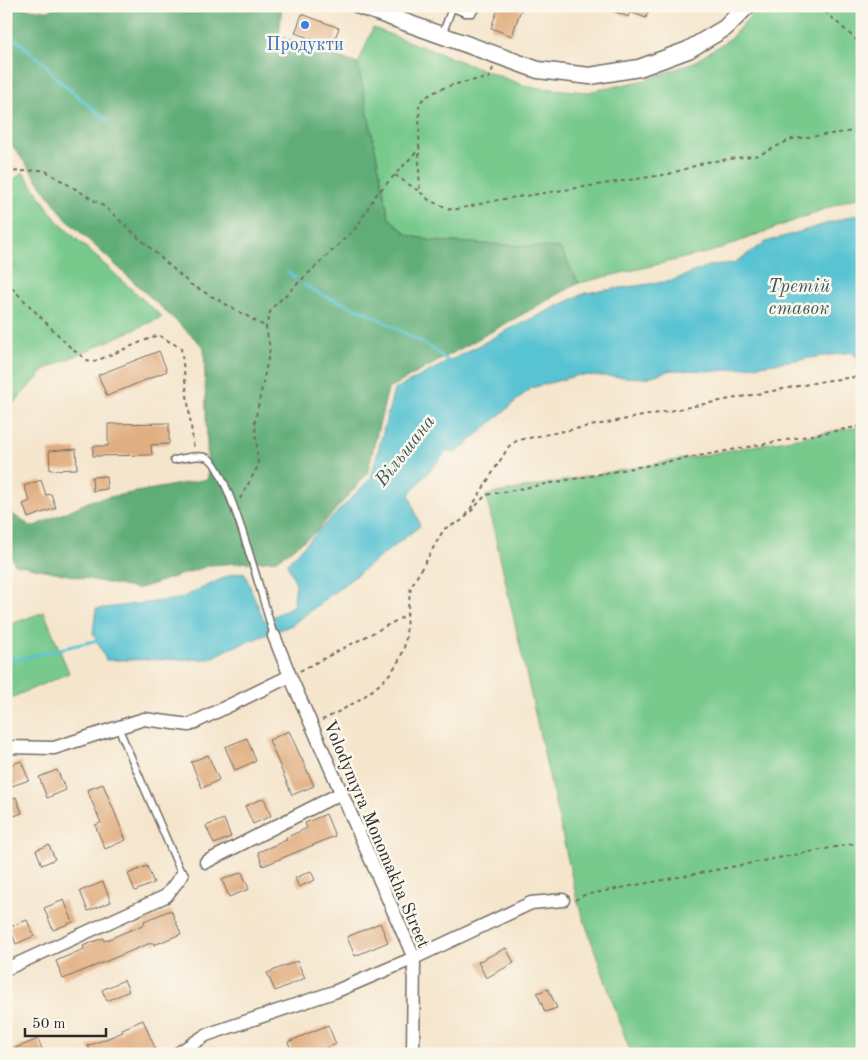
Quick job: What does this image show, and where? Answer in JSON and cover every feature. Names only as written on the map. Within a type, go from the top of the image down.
[{"type":"street","points":[[360,6],[538,70],[590,76],[639,68],[688,50],[725,28],[747,6]]},
{"type":"street","name":"Volodymyra Monomakha Street","points":[[274,636],[311,725],[414,958],[413,1054]]},
{"type":"street","points":[[6,747],[54,748],[144,719],[189,725],[290,676]]},
{"type":"street","points":[[206,862],[341,793]]},
{"type":"street","points":[[6,969],[166,896],[182,875]]},
{"type":"street","points":[[176,1054],[206,1035],[232,1024],[268,1016],[334,992],[414,958],[531,902],[563,900]]},
{"type":"lane","points":[[441,36],[450,7],[466,13],[472,13],[478,6]]},
{"type":"lane","points":[[174,460],[195,456],[209,458],[219,470],[235,510],[274,636]]},
{"type":"lane","points":[[118,727],[182,875]]},
{"type":"path","points":[[819,6],[862,45]]},
{"type":"path","points":[[420,192],[418,159],[420,148],[419,103],[429,93],[453,84],[490,78],[498,56]]},
{"type":"path","points":[[394,175],[420,192],[430,202],[453,210],[508,198],[669,174],[707,162],[759,155],[792,139],[862,130]]},
{"type":"path","points":[[235,510],[258,466],[256,421],[270,349],[266,327],[271,309],[358,227],[374,196],[420,148]]},
{"type":"path","points":[[6,172],[44,170],[105,207],[190,284],[266,327]]},
{"type":"path","points":[[6,282],[72,349],[91,363],[158,335],[181,348],[190,436],[195,456]]},
{"type":"path","points":[[463,520],[509,446],[518,440],[824,380],[862,376]]},
{"type":"path","points":[[311,725],[357,703],[376,687],[395,666],[405,644],[411,587],[444,529],[463,520],[486,495],[862,426]]},
{"type":"path","points":[[290,676],[407,615]]},
{"type":"path","points":[[576,900],[584,895],[862,842]]},
{"type":"green space","points":[[6,6],[49,11],[54,6],[282,6],[279,36],[358,64],[389,218],[408,235],[433,241],[560,248],[579,283],[388,389],[367,474],[317,531],[277,560],[211,565],[137,589],[15,564],[6,550],[6,510],[32,527],[93,500],[208,479],[204,347],[66,219],[6,137]]},
{"type":"green space","points":[[759,6],[862,6],[862,198],[851,199],[714,251],[579,283],[560,248],[433,241],[408,235],[389,218],[358,64],[373,28],[528,87],[588,92],[646,80],[694,62],[731,38]]},
{"type":"green space","points":[[23,172],[57,221],[162,317],[46,369],[6,411],[6,186]]},
{"type":"green space","points":[[862,426],[862,1054],[631,1054],[577,900],[486,495]]},
{"type":"green space","points":[[44,612],[69,673],[6,700],[6,626]]},
{"type":"water","name":"Третій ставок","points":[[862,213],[862,367],[855,367],[860,361],[852,352],[719,371],[671,370],[646,378],[579,375],[531,388],[455,454],[447,451],[409,494],[420,526],[292,625],[231,648],[210,659],[106,660],[93,633],[96,609],[179,599],[230,575],[244,572],[264,621],[293,606],[296,584],[287,563],[371,478],[394,390],[510,329],[585,293],[671,281],[711,265],[734,263],[766,242]]},
{"type":"building","points":[[499,6],[522,6],[512,36],[491,28]]},
{"type":"building","points":[[603,6],[647,6],[646,8],[649,9],[646,18],[630,12],[628,17]]},
{"type":"building","points":[[302,14],[339,28],[332,46],[295,33]]},
{"type":"building","points":[[159,351],[167,371],[107,396],[98,375]]},
{"type":"building","points":[[169,423],[169,444],[151,445],[152,455],[93,456],[93,446],[108,446],[108,424]]},
{"type":"building","points":[[76,449],[77,469],[50,470],[49,451]]},
{"type":"building","points":[[106,476],[107,489],[93,491],[92,477]]},
{"type":"building","points":[[41,480],[46,495],[51,494],[56,508],[28,518],[23,504],[30,501],[24,486]]},
{"type":"building","points":[[289,731],[314,786],[292,795],[269,740]]},
{"type":"building","points":[[247,738],[256,761],[235,770],[225,747]]},
{"type":"building","points":[[208,755],[219,780],[202,788],[191,762]]},
{"type":"building","points":[[21,761],[29,780],[12,786],[6,767]]},
{"type":"building","points":[[57,770],[66,790],[47,798],[39,777]]},
{"type":"building","points":[[103,784],[126,840],[105,849],[95,825],[101,823],[87,790]]},
{"type":"building","points":[[16,797],[22,813],[14,816],[7,801]]},
{"type":"building","points":[[264,798],[271,816],[253,824],[245,806]]},
{"type":"building","points":[[326,814],[335,836],[263,866],[258,852],[287,840],[285,838],[307,828],[305,823]]},
{"type":"building","points":[[224,819],[231,837],[214,844],[206,826]]},
{"type":"building","points":[[49,845],[55,859],[42,865],[36,850]]},
{"type":"building","points":[[147,866],[154,883],[135,891],[128,874]]},
{"type":"building","points":[[311,871],[315,880],[299,887],[295,878]]},
{"type":"building","points":[[242,872],[249,889],[229,897],[222,880]]},
{"type":"building","points":[[103,882],[111,902],[88,911],[80,891]]},
{"type":"building","points":[[64,900],[73,922],[53,930],[44,908]]},
{"type":"building","points":[[171,910],[181,934],[154,945],[153,942],[63,979],[56,961],[84,949],[83,946],[103,938],[104,941],[145,924],[144,921]]},
{"type":"building","points":[[27,920],[34,936],[16,944],[9,927]]},
{"type":"building","points":[[380,923],[388,942],[355,956],[347,937]]},
{"type":"building","points":[[506,948],[514,963],[486,978],[478,962]]},
{"type":"building","points":[[297,961],[305,978],[275,991],[267,973]]},
{"type":"building","points":[[124,980],[129,991],[107,1001],[102,990]]},
{"type":"building","points":[[548,989],[557,1008],[545,1012],[537,993]]},
{"type":"building","points":[[143,1020],[155,1048],[142,1054],[92,1054],[88,1046],[123,1032],[122,1029]]},
{"type":"building","points":[[328,1025],[336,1044],[313,1054],[293,1054],[288,1042]]},
{"type":"building","points":[[38,1039],[44,1054],[6,1054],[6,1052]]},
{"type":"waterway","points":[[6,31],[46,65],[56,78],[108,121]]},
{"type":"waterway","points":[[288,272],[295,278]]},
{"type":"waterway","points":[[304,285],[324,296],[364,311],[432,348],[448,361]]},
{"type":"waterway","name":"Вільшана","points":[[6,662],[98,640]]},
{"type":"place","name":"Продукти","points":[[305,25]]}]
